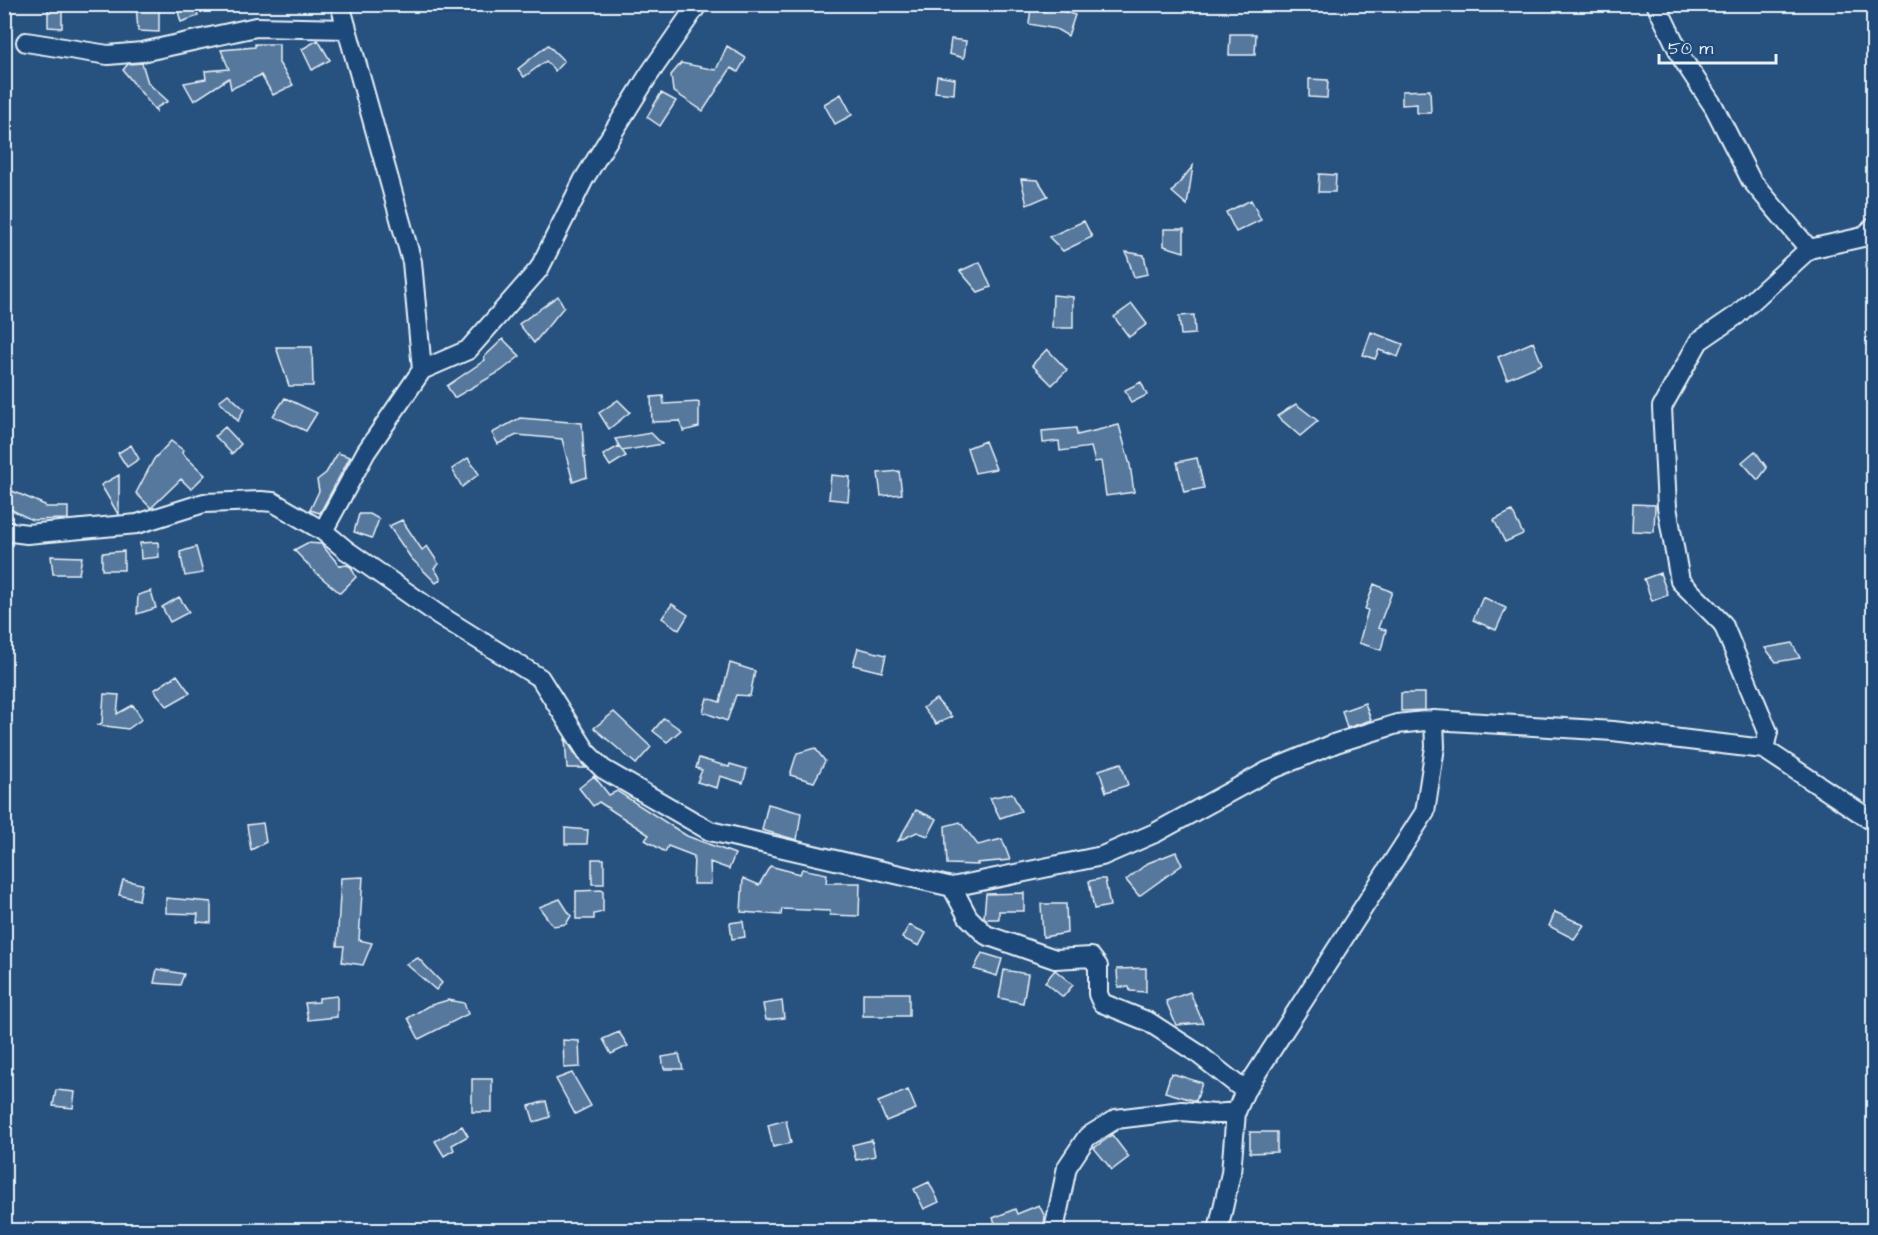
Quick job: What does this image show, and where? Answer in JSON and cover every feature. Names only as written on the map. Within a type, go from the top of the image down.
[{"type":"street","points":[[340,4],[412,262],[422,370]]},
{"type":"street","points":[[323,531],[366,452],[422,370],[468,350],[539,269],[584,179],[648,76],[698,4]]},
{"type":"street","points":[[1656,4],[1683,60],[1714,107],[1751,180],[1809,249]]},
{"type":"street","points":[[26,42],[108,55],[142,52],[256,27],[347,30]]},
{"type":"street","points":[[1764,749],[1768,732],[1723,624],[1680,581],[1667,507],[1662,406],[1699,341],[1737,315],[1809,249],[1863,237],[1874,227]]},
{"type":"street","points":[[4,531],[27,534],[137,524],[204,503],[273,502],[323,531],[346,550],[439,615],[540,678],[588,754],[603,769],[710,831],[952,887],[1102,856],[1155,833],[1268,771],[1326,747],[1397,724],[1434,720],[1612,731],[1764,749],[1874,822]]},
{"type":"street","points":[[1218,1230],[1231,1173],[1236,1112],[1245,1091],[1425,812],[1435,747],[1434,720]]},
{"type":"street","points":[[952,887],[968,917],[986,935],[1054,959],[1091,957],[1098,966],[1098,994],[1102,1003],[1149,1022],[1197,1053],[1245,1091]]},
{"type":"street","points":[[1054,1230],[1067,1167],[1087,1137],[1116,1119],[1182,1111],[1215,1114],[1236,1112]]},
{"type":"building","points":[[48,4],[62,4],[62,28],[48,27]]},
{"type":"building","points":[[136,4],[159,4],[159,32],[138,31]]},
{"type":"building","points":[[176,4],[194,4],[198,16],[181,22]]},
{"type":"building","points":[[1046,6],[1075,15],[1068,36],[1056,29],[1029,24],[1031,8],[1045,11]]},
{"type":"building","points":[[1230,34],[1256,34],[1255,55],[1229,55]]},
{"type":"building","points":[[951,39],[966,41],[964,58],[949,54]]},
{"type":"building","points":[[318,40],[330,60],[312,70],[302,49]]},
{"type":"building","points":[[255,44],[279,44],[279,63],[293,85],[273,95],[261,75],[231,89],[229,78],[194,101],[184,83],[206,79],[205,71],[229,69],[221,50],[255,47]]},
{"type":"building","points":[[548,45],[564,61],[555,71],[546,61],[524,77],[518,69]]},
{"type":"building","points":[[727,46],[746,58],[738,72],[731,68],[703,111],[673,91],[671,75],[681,63],[716,70]]},
{"type":"building","points":[[142,63],[148,83],[168,101],[156,108],[156,111],[123,70],[128,64]]},
{"type":"building","points":[[937,76],[955,79],[954,94],[935,92]]},
{"type":"building","points":[[1309,79],[1328,80],[1327,98],[1309,97]]},
{"type":"building","points":[[1430,90],[1431,113],[1417,113],[1417,104],[1402,105],[1402,91]]},
{"type":"building","points":[[661,93],[676,101],[660,126],[647,117]]},
{"type":"building","points":[[841,94],[852,115],[835,124],[824,104]]},
{"type":"building","points":[[1193,166],[1187,205],[1172,192]]},
{"type":"building","points":[[1319,174],[1336,175],[1335,192],[1318,192]]},
{"type":"building","points":[[1021,179],[1038,180],[1048,196],[1027,205]]},
{"type":"building","points":[[1251,200],[1261,220],[1236,232],[1226,212]]},
{"type":"building","points":[[1084,221],[1092,237],[1063,251],[1049,237]]},
{"type":"building","points":[[1164,229],[1184,229],[1184,252],[1164,246]]},
{"type":"building","points":[[1126,252],[1144,255],[1148,274],[1134,277]]},
{"type":"building","points":[[980,262],[991,287],[978,292],[960,271]]},
{"type":"building","points":[[1053,295],[1073,297],[1073,328],[1052,328]]},
{"type":"building","points":[[558,296],[564,307],[534,343],[519,324]]},
{"type":"building","points":[[1132,304],[1147,324],[1129,337],[1114,317]]},
{"type":"building","points":[[1194,315],[1195,334],[1181,335],[1179,316]]},
{"type":"building","points":[[1371,332],[1403,344],[1398,357],[1379,350],[1375,359],[1363,355]]},
{"type":"building","points":[[503,339],[520,356],[501,371],[454,398],[447,386],[485,360],[484,357]]},
{"type":"building","points":[[1533,342],[1542,364],[1507,379],[1498,357]]},
{"type":"building","points":[[276,347],[312,347],[313,386],[289,386]]},
{"type":"building","points":[[1047,349],[1067,370],[1052,385],[1032,365]]},
{"type":"building","points":[[1141,382],[1147,395],[1131,403],[1125,390]]},
{"type":"building","points":[[228,394],[244,409],[238,421],[219,401]]},
{"type":"building","points":[[663,396],[664,404],[699,402],[699,427],[683,431],[680,421],[652,422],[651,397]]},
{"type":"building","points":[[285,398],[317,413],[306,431],[273,416]]},
{"type":"building","points":[[618,400],[630,412],[609,429],[599,413]]},
{"type":"building","points":[[1296,404],[1318,421],[1300,436],[1277,416]]},
{"type":"building","points":[[520,418],[582,423],[587,477],[573,482],[562,439],[517,435],[498,444],[492,433]]},
{"type":"building","points":[[1119,425],[1130,465],[1134,492],[1106,496],[1101,461],[1095,462],[1091,447],[1060,451],[1059,441],[1043,443],[1042,431],[1076,428],[1077,435]]},
{"type":"building","points":[[225,427],[241,444],[232,454],[215,436]]},
{"type":"building","points":[[651,433],[662,444],[622,451],[615,439]]},
{"type":"building","points":[[171,441],[183,450],[182,453],[205,475],[191,489],[181,479],[151,508],[136,493],[154,459]]},
{"type":"building","points":[[985,441],[996,469],[975,473],[967,448]]},
{"type":"building","points":[[131,445],[139,459],[127,467],[118,453]]},
{"type":"building","points":[[619,446],[626,456],[610,466],[603,455]]},
{"type":"building","points":[[1755,451],[1767,468],[1758,480],[1742,462]]},
{"type":"building","points":[[338,453],[350,457],[320,513],[310,510],[319,491],[317,480],[326,473]]},
{"type":"building","points":[[468,458],[479,474],[462,487],[452,469]]},
{"type":"building","points":[[1197,458],[1204,488],[1184,492],[1177,462]]},
{"type":"building","points":[[899,471],[902,494],[881,496],[878,473]]},
{"type":"building","points":[[119,475],[119,514],[118,514],[101,485]]},
{"type":"building","points":[[831,475],[850,477],[848,501],[829,499]]},
{"type":"building","points":[[10,490],[45,507],[68,507],[68,519],[32,520],[4,506]]},
{"type":"building","points":[[1633,504],[1655,505],[1654,532],[1632,531]]},
{"type":"building","points":[[1512,511],[1523,534],[1505,542],[1494,520]]},
{"type":"building","points":[[359,514],[370,514],[379,519],[372,538],[354,532]]},
{"type":"building","points":[[402,520],[422,550],[427,546],[439,564],[434,568],[441,579],[436,583],[411,558],[389,526]]},
{"type":"building","points":[[158,542],[159,557],[141,559],[140,543]]},
{"type":"building","points":[[307,543],[321,544],[340,566],[351,567],[356,577],[340,593],[294,550]]},
{"type":"building","points":[[196,547],[203,573],[185,576],[180,552]]},
{"type":"building","points":[[124,551],[124,570],[102,570],[102,553]]},
{"type":"building","points":[[51,556],[82,557],[79,574],[53,574]]},
{"type":"building","points":[[1660,573],[1668,595],[1652,601],[1644,579]]},
{"type":"building","points":[[1374,584],[1392,592],[1378,628],[1386,630],[1381,650],[1359,643],[1368,610],[1365,609]]},
{"type":"building","points":[[151,591],[156,608],[137,614],[138,595]]},
{"type":"building","points":[[179,597],[189,612],[170,622],[162,607]]},
{"type":"building","points":[[1483,597],[1506,608],[1496,630],[1473,620]]},
{"type":"building","points":[[672,604],[688,615],[679,630],[662,618]]},
{"type":"building","points":[[1792,643],[1800,658],[1776,662],[1765,648]]},
{"type":"building","points":[[858,648],[886,655],[882,672],[853,665]]},
{"type":"building","points":[[730,663],[755,671],[750,696],[736,695],[727,721],[703,712],[707,698],[720,702]]},
{"type":"building","points":[[177,675],[190,693],[167,706],[154,690]]},
{"type":"building","points":[[1401,693],[1425,693],[1425,710],[1401,711]]},
{"type":"building","points":[[104,694],[119,695],[117,714],[133,705],[142,719],[128,729],[98,725],[102,723]]},
{"type":"building","points":[[936,699],[952,717],[936,724],[923,708]]},
{"type":"building","points":[[1365,703],[1371,720],[1347,728],[1342,711]]},
{"type":"building","points":[[614,712],[651,747],[636,764],[594,728]]},
{"type":"building","points":[[664,718],[681,730],[667,742],[653,731]]},
{"type":"building","points":[[565,738],[579,760],[586,768],[567,768]]},
{"type":"building","points":[[815,748],[825,761],[814,782],[790,775],[797,753]]},
{"type":"building","points":[[699,758],[729,767],[730,764],[747,769],[743,783],[720,776],[717,788],[697,782],[702,770],[696,768]]},
{"type":"building","points":[[1121,763],[1128,785],[1106,792],[1099,770]]},
{"type":"building","points":[[594,776],[609,795],[617,791],[687,836],[735,854],[729,869],[710,862],[711,884],[693,884],[694,856],[668,846],[665,852],[645,840],[649,835],[599,802],[593,806],[579,788]]},
{"type":"building","points":[[1012,793],[1021,811],[1000,818],[990,798]]},
{"type":"building","points":[[768,804],[801,813],[797,840],[762,830]]},
{"type":"building","points":[[916,810],[937,819],[928,836],[917,832],[898,841]]},
{"type":"building","points":[[960,822],[978,845],[1002,839],[1010,860],[977,863],[978,865],[947,864],[945,826]]},
{"type":"building","points":[[263,823],[266,842],[251,850],[247,825]]},
{"type":"building","points":[[565,828],[588,830],[587,844],[565,844]]},
{"type":"building","points":[[1176,852],[1182,865],[1139,896],[1126,880],[1148,863]]},
{"type":"building","points":[[592,859],[604,859],[604,884],[592,884]]},
{"type":"building","points":[[770,866],[800,874],[802,869],[827,874],[826,883],[860,883],[859,916],[830,915],[830,911],[782,909],[781,915],[741,912],[743,878],[759,885]]},
{"type":"building","points":[[363,877],[359,940],[372,943],[363,965],[342,962],[344,946],[337,946],[341,878]]},
{"type":"building","points":[[1105,879],[1110,906],[1094,909],[1089,881]]},
{"type":"building","points":[[123,880],[142,884],[139,900],[119,895]]},
{"type":"building","points":[[603,890],[603,912],[594,914],[594,919],[576,919],[576,891]]},
{"type":"building","points":[[1024,893],[1024,911],[999,911],[999,919],[984,917],[986,894]]},
{"type":"building","points":[[166,898],[211,902],[211,923],[197,922],[198,914],[166,913]]},
{"type":"building","points":[[560,899],[571,916],[566,924],[553,926],[539,907]]},
{"type":"building","points":[[1041,904],[1066,904],[1067,933],[1043,937]]},
{"type":"building","points":[[1555,912],[1584,925],[1574,939],[1549,926]]},
{"type":"building","points":[[743,921],[745,937],[732,939],[730,923]]},
{"type":"building","points":[[909,925],[926,933],[919,946],[902,938]]},
{"type":"building","points":[[982,953],[1002,959],[997,976],[974,969]]},
{"type":"building","points":[[418,958],[442,983],[436,990],[406,964]]},
{"type":"building","points":[[1146,968],[1146,992],[1130,991],[1129,987],[1118,987],[1117,969]]},
{"type":"building","points":[[157,969],[184,974],[180,985],[154,983]]},
{"type":"building","points":[[1004,970],[1028,974],[1023,1003],[999,998]]},
{"type":"building","points":[[1055,970],[1073,985],[1063,997],[1045,982]]},
{"type":"building","points":[[1190,992],[1203,1023],[1176,1025],[1166,1001]]},
{"type":"building","points":[[863,993],[909,993],[909,1016],[863,1016]]},
{"type":"building","points":[[337,996],[337,1017],[308,1020],[305,1003],[319,1002],[319,998]]},
{"type":"building","points":[[448,1000],[464,1003],[468,1014],[419,1039],[408,1018],[428,1006]]},
{"type":"building","points":[[782,1001],[784,1018],[766,1020],[763,1004]]},
{"type":"building","points":[[619,1032],[628,1046],[611,1054],[603,1039]]},
{"type":"building","points":[[563,1040],[579,1041],[580,1067],[564,1068]]},
{"type":"building","points":[[679,1054],[683,1069],[664,1069],[662,1057]]},
{"type":"building","points":[[572,1073],[591,1106],[575,1114],[556,1079]]},
{"type":"building","points":[[1171,1073],[1202,1083],[1196,1101],[1165,1092]]},
{"type":"building","points":[[472,1079],[492,1079],[492,1112],[472,1112]]},
{"type":"building","points":[[56,1090],[75,1092],[73,1108],[53,1106]]},
{"type":"building","points":[[908,1090],[916,1109],[886,1121],[878,1102]]},
{"type":"building","points":[[546,1101],[550,1117],[534,1122],[529,1106]]},
{"type":"building","points":[[786,1120],[791,1143],[773,1147],[768,1125]]},
{"type":"building","points":[[462,1126],[468,1136],[452,1145],[454,1150],[444,1156],[435,1141]]},
{"type":"building","points":[[1250,1132],[1277,1132],[1277,1152],[1250,1153]]},
{"type":"building","points":[[1112,1135],[1129,1157],[1112,1170],[1094,1148]]},
{"type":"building","points":[[872,1140],[875,1156],[856,1160],[852,1145]]},
{"type":"building","points":[[929,1182],[939,1202],[924,1209],[914,1189]]},
{"type":"building","points":[[1039,1205],[1045,1217],[1044,1225],[1031,1230],[998,1230],[993,1218],[1015,1209],[1017,1214]]}]
